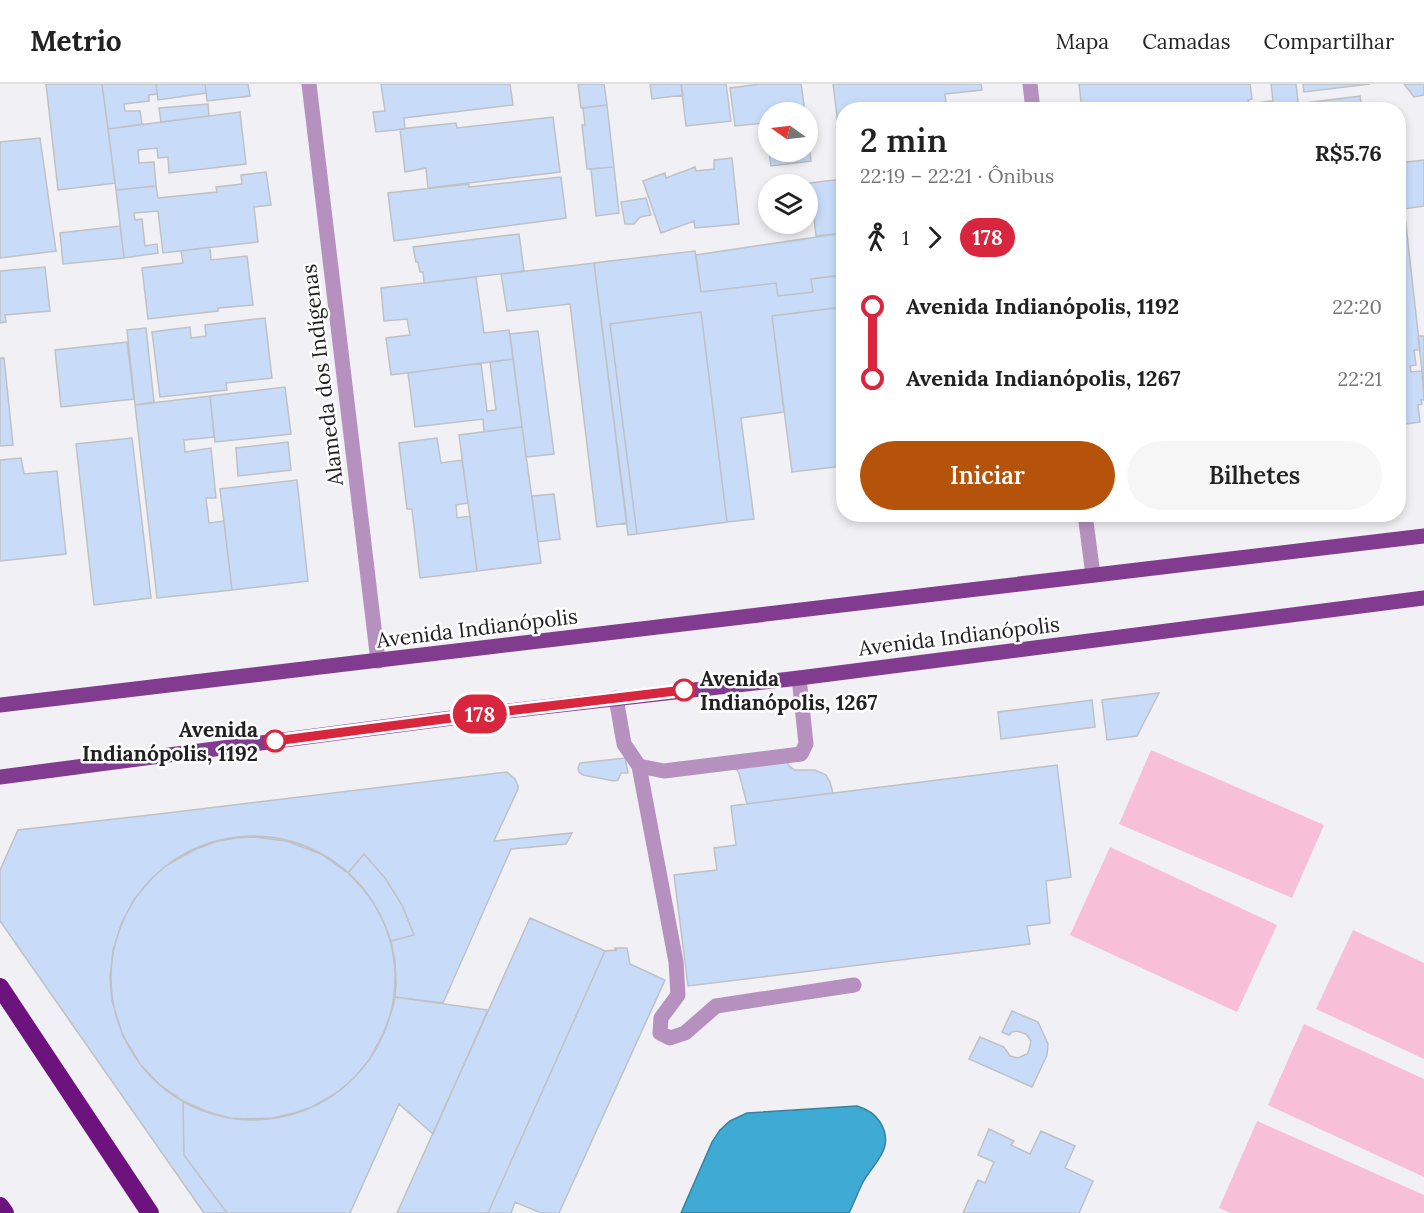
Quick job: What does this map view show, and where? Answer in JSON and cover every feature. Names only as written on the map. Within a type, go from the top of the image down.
[{"type":"highway","points":[[0,987],[150,1213]]},
{"type":"highway","points":[[0,1206],[5,1213]]},
{"type":"main road","name":"Avenida Indianópolis","points":[[0,705],[1424,536]]},
{"type":"main road","name":"Avenida Indianópolis","points":[[0,777],[490,713],[799,678],[1424,598]]},
{"type":"street","name":"Alameda dos Indígenas","points":[[309,84],[378,661]]},
{"type":"street","points":[[1030,84],[1033,102]]},
{"type":"street","points":[[1086,522],[1093,575]]},
{"type":"street","points":[[639,766],[664,771],[801,754],[806,744],[799,678]]},
{"type":"street","points":[[615,698],[624,744],[639,766],[676,962],[678,995],[661,1018],[660,1033],[670,1038],[684,1032],[716,1006],[854,985]]},
{"type":"shaded area","points":[[1151,750],[1324,825],[1292,898],[1119,824]]},
{"type":"shaded area","points":[[1110,847],[1277,925],[1237,1012],[1070,935]]},
{"type":"shaded area","points":[[1353,930],[1424,963],[1424,1059],[1316,1009]]},
{"type":"shaded area","points":[[1304,1024],[1424,1079],[1424,1177],[1268,1105]]},
{"type":"shaded area","points":[[1257,1121],[1424,1195],[1424,1213],[1230,1213],[1219,1208]]},
{"type":"water","points":[[857,1106],[878,1119],[886,1140],[882,1154],[863,1182],[849,1213],[681,1213],[712,1142],[730,1121],[747,1113]]},
{"type":"building","points":[[46,84],[102,84],[115,183],[58,190]]},
{"type":"building","points":[[102,84],[156,84],[157,94],[149,95],[149,101],[124,104],[125,111],[140,111],[142,124],[108,129]]},
{"type":"building","points":[[156,84],[205,84],[206,93],[158,100]]},
{"type":"building","points":[[205,84],[248,84],[250,96],[207,101]]},
{"type":"building","points":[[381,84],[510,84],[513,105],[404,118],[405,129],[376,132],[373,112],[385,111]]},
{"type":"building","points":[[578,84],[604,84],[607,105],[581,108]]},
{"type":"building","points":[[650,84],[681,84],[683,95],[652,99]]},
{"type":"building","points":[[681,84],[726,84],[731,121],[686,126]]},
{"type":"building","points":[[760,84],[801,84],[804,102],[758,102],[758,124],[735,126],[730,88]]},
{"type":"building","points":[[833,84],[981,84],[982,90],[945,94],[946,102],[836,102],[836,108]]},
{"type":"building","points":[[1079,84],[1250,84],[1252,99],[1248,100],[1248,102],[1081,102]]},
{"type":"building","points":[[1271,84],[1296,84],[1298,102],[1265,102],[1273,101]]},
{"type":"building","points":[[1303,84],[1370,84],[1304,92]]},
{"type":"building","points":[[1404,84],[1424,84],[1424,95],[1414,97]]},
{"type":"building","points":[[1360,96],[1361,102],[1314,102]]},
{"type":"building","points":[[208,104],[209,116],[161,122],[159,108]]},
{"type":"building","points":[[607,105],[614,167],[587,169],[582,125],[585,125],[583,108]]},
{"type":"building","points":[[240,112],[246,164],[169,173],[168,157],[158,158],[157,148],[138,150],[139,163],[154,162],[156,186],[116,190],[108,129]]},
{"type":"building","points":[[553,117],[560,172],[428,188],[426,168],[405,172],[400,129],[456,123],[457,128]]},
{"type":"building","points":[[40,138],[56,251],[0,258],[0,142]]},
{"type":"building","points":[[732,158],[739,224],[695,228],[694,221],[661,233],[643,181],[665,173],[666,178],[695,167],[696,171],[714,169],[714,160]]},
{"type":"building","points":[[1424,160],[1424,206],[1406,209],[1406,162]]},
{"type":"building","points":[[770,162],[803,162],[771,166]]},
{"type":"building","points":[[614,167],[619,213],[596,216],[591,169]]},
{"type":"building","points":[[266,172],[271,205],[254,207],[258,242],[163,253],[158,211],[134,213],[135,220],[142,219],[145,246],[157,244],[158,253],[124,258],[116,190],[156,186],[158,198],[217,192],[216,187],[242,184],[241,175]]},
{"type":"building","points":[[561,177],[566,218],[394,241],[388,193]]},
{"type":"building","points":[[836,180],[836,234],[816,236],[818,234],[818,182]]},
{"type":"building","points":[[646,198],[651,215],[640,217],[634,224],[625,224],[621,202]]},
{"type":"building","points":[[1406,225],[1420,350],[1414,350],[1416,365],[1410,366],[1411,372],[1422,371],[1424,400],[1421,400],[1422,404],[1418,405],[1420,422],[1406,424]]},
{"type":"building","points":[[120,226],[124,258],[63,264],[60,233]]},
{"type":"building","points":[[519,234],[524,271],[424,283],[423,272],[420,272],[418,262],[416,262],[413,247]]},
{"type":"building","points":[[836,234],[836,276],[811,279],[813,292],[778,296],[776,283],[701,292],[696,255]]},
{"type":"building","points":[[210,247],[211,260],[247,256],[253,305],[148,319],[142,268],[183,263],[181,251]]},
{"type":"building","points":[[695,251],[701,292],[776,283],[778,296],[813,292],[811,279],[836,276],[836,308],[772,316],[784,412],[741,418],[754,519],[727,522],[701,312],[610,324],[637,534],[628,535],[594,263]]},
{"type":"building","points":[[594,263],[627,523],[597,527],[570,304],[507,311],[501,274]]},
{"type":"building","points":[[45,267],[50,311],[5,315],[6,322],[0,323],[0,271]]},
{"type":"building","points":[[476,277],[484,333],[509,330],[513,359],[391,375],[386,338],[410,335],[407,319],[384,321],[381,288]]},
{"type":"building","points":[[836,308],[836,467],[792,472],[772,316]]},
{"type":"building","points":[[701,312],[727,522],[637,534],[610,324]]},
{"type":"building","points":[[265,318],[272,378],[226,383],[227,390],[160,397],[152,332],[190,327],[191,338],[206,336],[205,325]]},
{"type":"building","points":[[146,328],[154,402],[135,405],[127,330]]},
{"type":"building","points":[[538,331],[554,454],[526,457],[510,334]]},
{"type":"building","points":[[1418,336],[1424,336],[1424,388],[1422,371]]},
{"type":"building","points":[[127,342],[134,399],[61,407],[55,350]]},
{"type":"building","points":[[0,358],[4,358],[13,445],[0,446]]},
{"type":"building","points":[[513,359],[522,427],[484,432],[483,419],[415,427],[408,373],[481,363],[487,411],[496,410],[490,362]]},
{"type":"building","points":[[285,387],[291,434],[215,442],[210,396]]},
{"type":"building","points":[[210,396],[214,437],[184,440],[185,452],[211,448],[216,498],[206,498],[209,523],[224,521],[232,590],[157,598],[135,405]]},
{"type":"building","points":[[522,427],[541,563],[477,571],[459,435]]},
{"type":"building","points":[[132,438],[151,598],[94,605],[76,444]]},
{"type":"building","points":[[437,438],[441,463],[462,460],[468,503],[456,505],[457,518],[470,516],[477,571],[420,578],[412,509],[407,509],[399,443]]},
{"type":"building","points":[[288,442],[291,470],[238,476],[236,448]]},
{"type":"building","points":[[21,458],[24,474],[57,471],[66,554],[0,561],[0,460]]},
{"type":"building","points":[[297,480],[308,581],[232,590],[220,489]]},
{"type":"building","points":[[554,494],[560,539],[538,542],[532,496]]},
{"type":"building","points":[[1159,693],[1137,736],[1107,740],[1102,700]]},
{"type":"building","points":[[1092,700],[1095,727],[1001,739],[998,712]]},
{"type":"building","points":[[785,757],[789,766],[795,770],[815,770],[826,775],[833,793],[747,804],[739,773],[733,764]]},
{"type":"building","points":[[625,758],[628,773],[621,773],[618,780],[583,775],[579,772],[580,763]]},
{"type":"building","points":[[1057,765],[1071,877],[1046,881],[1050,923],[1027,926],[1030,944],[688,986],[674,875],[717,870],[714,848],[736,845],[731,806]]},
{"type":"building","points":[[507,772],[515,779],[518,789],[494,841],[572,833],[566,844],[511,849],[443,1003],[395,997],[395,961],[391,941],[414,935],[402,905],[385,878],[364,854],[348,873],[321,854],[286,841],[254,837],[218,841],[196,849],[167,865],[135,898],[122,922],[113,950],[110,978],[112,1001],[123,1036],[140,1064],[159,1084],[183,1101],[184,1155],[227,1213],[204,1213],[0,921],[0,870],[18,830]]},
{"type":"building","points":[[253,836],[281,839],[307,847],[332,860],[353,878],[371,899],[384,924],[392,950],[395,978],[392,1006],[384,1032],[371,1057],[353,1078],[332,1096],[307,1109],[281,1117],[253,1120],[225,1117],[199,1109],[174,1096],[153,1078],[135,1057],[122,1032],[114,1006],[111,978],[114,950],[122,924],[135,899],[153,878],[174,860],[199,847],[225,839]]},
{"type":"building","points":[[364,854],[385,878],[402,905],[414,935],[391,941],[374,904],[348,873]]},
{"type":"building","points":[[530,918],[605,951],[488,1213],[397,1213]]},
{"type":"building","points":[[615,948],[627,948],[630,964],[665,980],[559,1213],[541,1213],[515,1202],[511,1213],[488,1213],[605,951],[616,950]]},
{"type":"building","points":[[395,997],[488,1010],[433,1134],[399,1104],[350,1213],[227,1213],[184,1155],[183,1101],[208,1112],[244,1119],[272,1118],[312,1107],[336,1093],[354,1078],[369,1060],[384,1032]]},
{"type":"building","points":[[1012,1011],[1038,1022],[1048,1044],[1047,1055],[1032,1087],[969,1059],[980,1037],[1004,1047],[1010,1056],[1018,1058],[1027,1054],[1031,1041],[1026,1034],[1017,1031],[1009,1035],[1002,1032]]},
{"type":"building","points":[[989,1129],[1014,1141],[1011,1145],[1030,1154],[1041,1131],[1075,1146],[1065,1168],[1093,1181],[1079,1213],[963,1213],[978,1180],[985,1183],[994,1162],[978,1155]]},
{"type":"bus line","name":"178","points":[[275,741],[684,690]]},
{"type":"place","name":"Avenida Indianópolis, 1267","points":[[684,690]]},
{"type":"place","name":"Avenida Indianópolis, 1192","points":[[275,741]]}]
